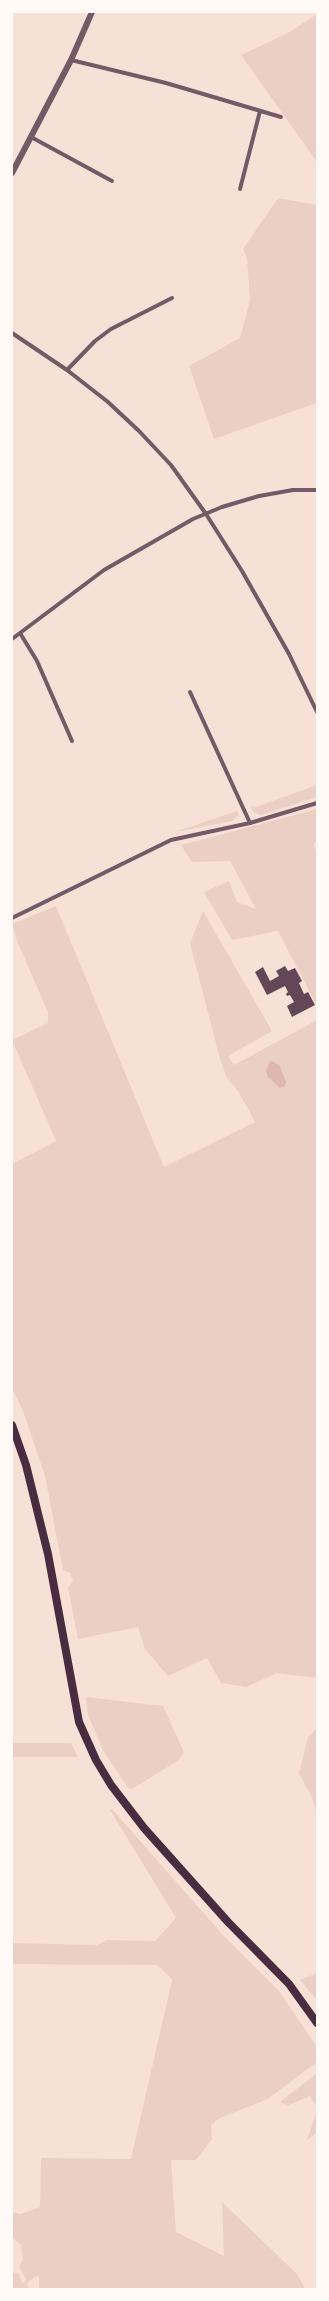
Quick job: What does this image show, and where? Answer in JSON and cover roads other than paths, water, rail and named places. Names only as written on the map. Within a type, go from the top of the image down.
[{"type":"main road","points":[[12,1425],[26,1465],[48,1554],[79,1722],[96,1760],[115,1791],[164,1851],[228,1922],[274,1968],[317,2023]]},
{"type":"street","points":[[12,173],[71,60],[92,12]]},
{"type":"street","points":[[71,60],[166,83],[281,117]]},
{"type":"street","points":[[240,189],[260,111]]},
{"type":"street","points":[[31,137],[112,181]]},
{"type":"street","points":[[67,370],[95,341],[111,329],[172,298]]},
{"type":"street","points":[[12,332],[67,370],[108,402],[146,438],[171,465],[206,514],[269,618],[317,712]]},
{"type":"street","points":[[12,639],[104,570],[166,533],[206,514],[259,496],[293,490],[317,490]]},
{"type":"street","points":[[20,634],[36,661],[72,741]]},
{"type":"street","points":[[190,692],[250,823]]},
{"type":"street","points":[[12,918],[171,840],[250,823],[317,803]]}]
